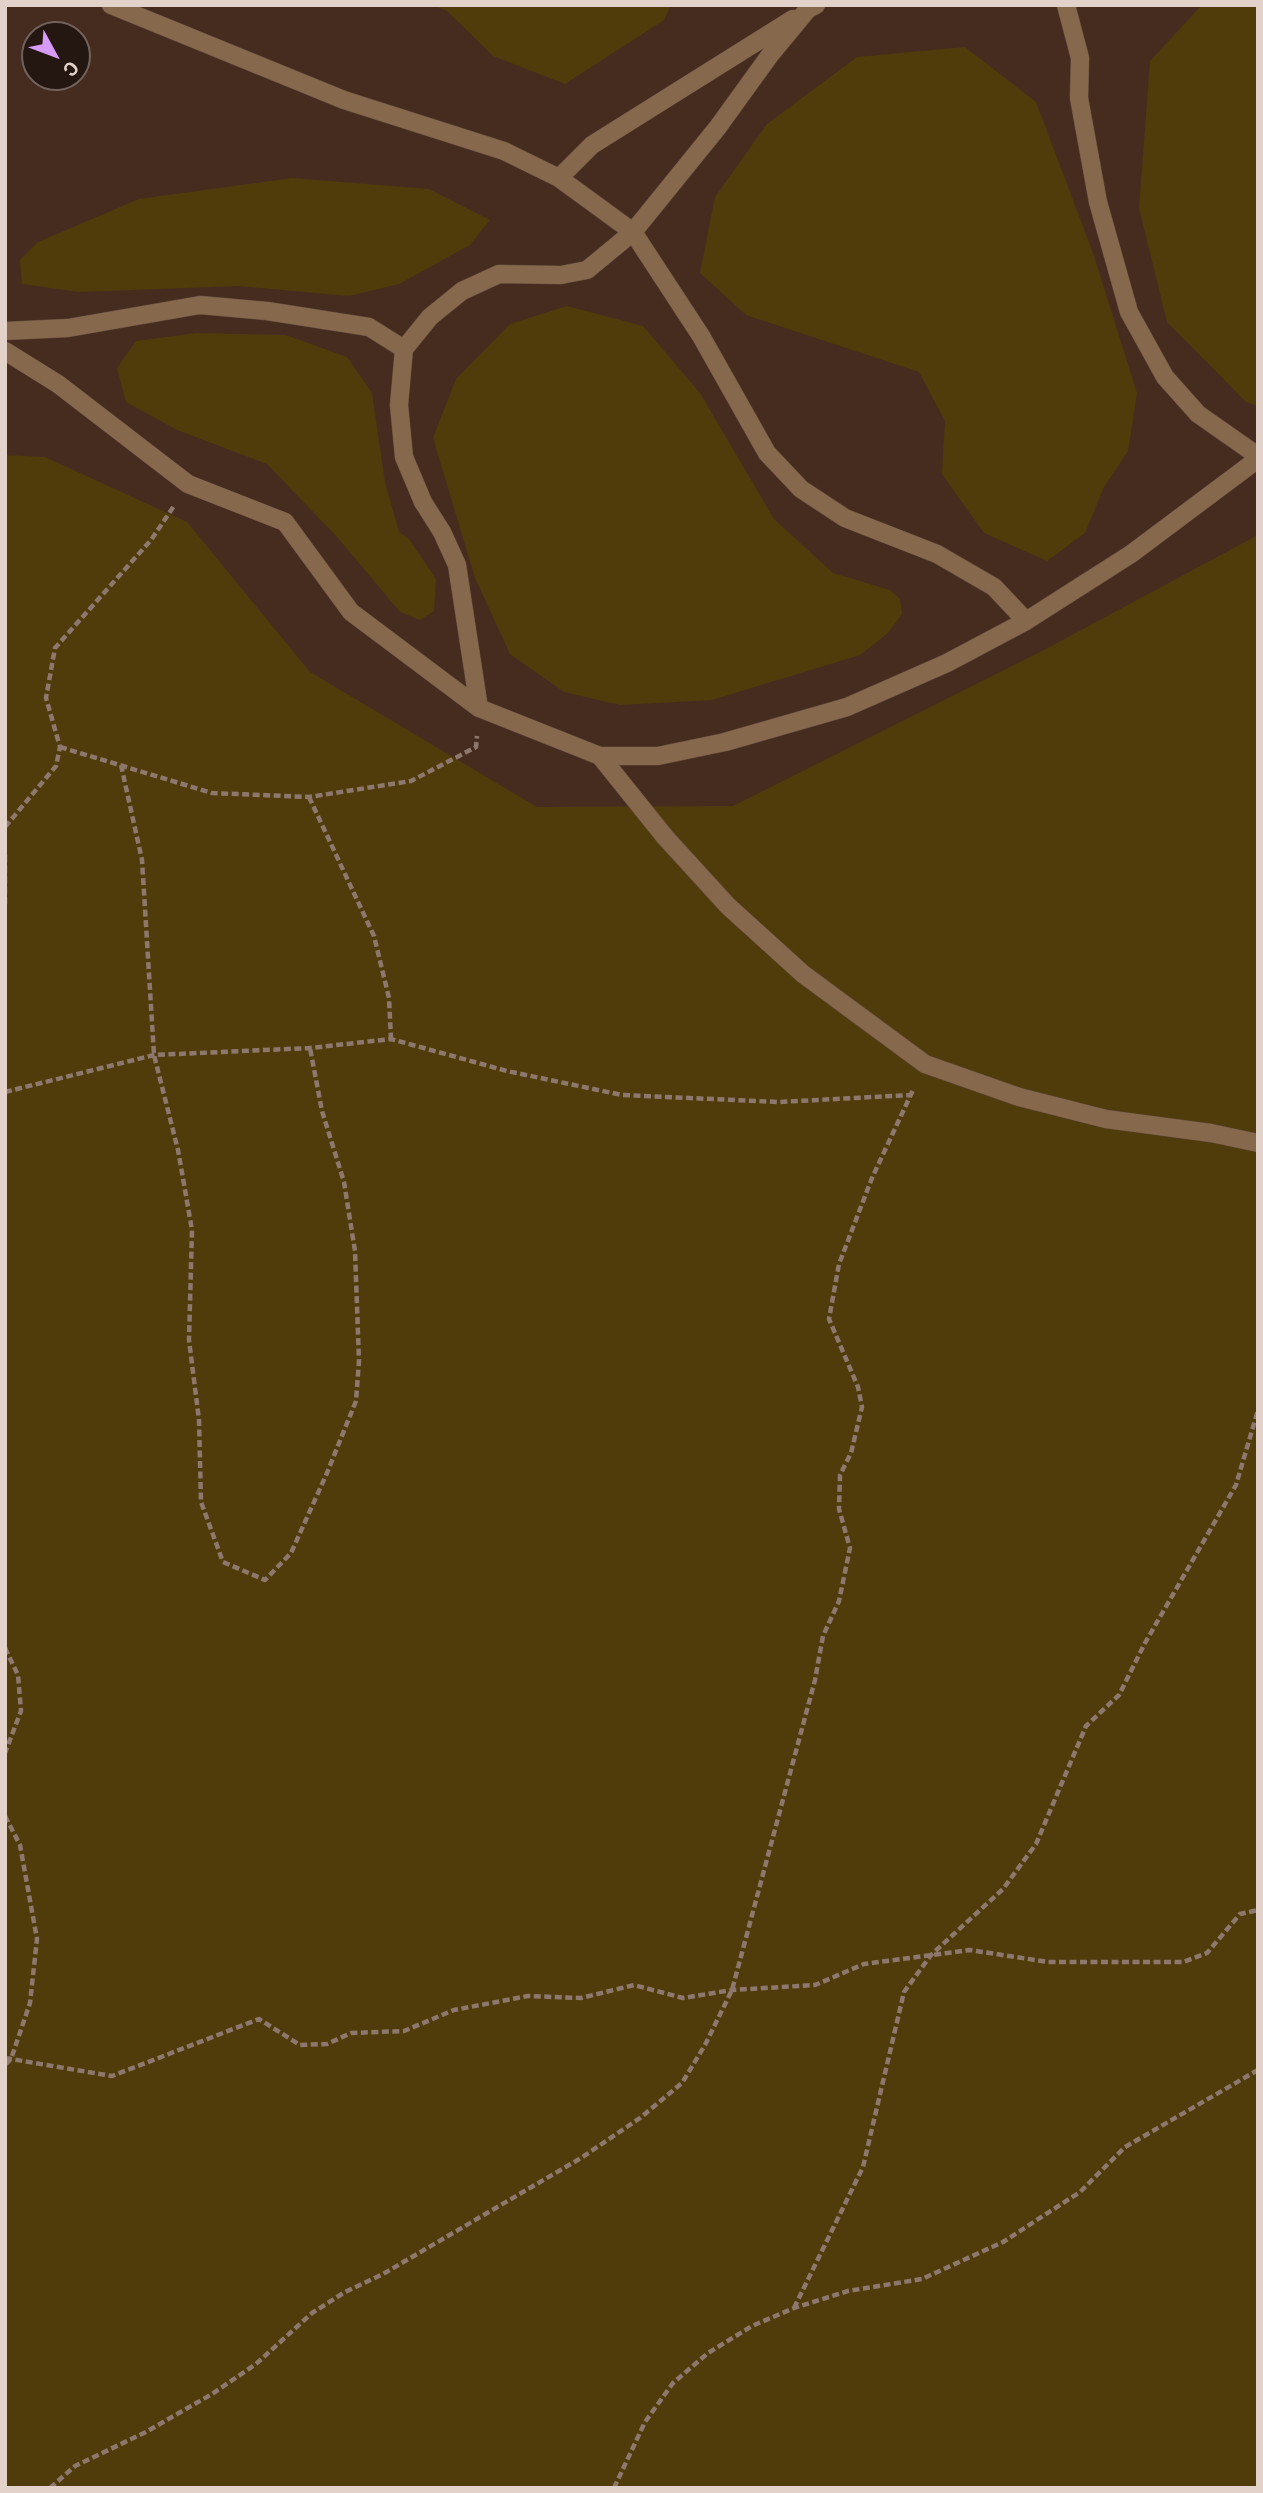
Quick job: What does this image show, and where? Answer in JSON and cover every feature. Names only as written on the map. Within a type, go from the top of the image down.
[{"type":"lane","points":[[111,5],[344,100],[504,151],[559,178],[633,232],[701,336],[767,453],[800,489],[845,518],[937,554],[994,587],[1026,621]]},
{"type":"lane","points":[[5,351],[58,384],[188,484],[285,522],[351,612],[480,708],[600,755],[658,756],[725,742],[846,707],[947,663],[1026,621],[1142,546],[1258,458],[1198,414],[1166,377],[1129,312],[1098,202],[1079,98],[1080,58],[1066,5]]},
{"type":"lane","points":[[559,178],[592,145],[812,7]]},
{"type":"lane","points":[[480,708],[457,565],[442,531],[423,502],[404,457],[399,405],[404,349],[430,317],[462,291],[499,274],[561,275],[587,270],[633,232],[812,7]]},
{"type":"lane","points":[[5,331],[68,328],[200,305],[267,311],[369,327],[404,349]]},
{"type":"lane","points":[[600,755],[665,837],[727,906],[803,974],[925,1064],[1019,1097],[1106,1119],[1210,1133],[1258,1143]]},
{"type":"path","points":[[5,827],[56,766],[60,747],[46,698],[55,648],[151,540],[188,484]]},
{"type":"path","points":[[60,747],[212,793],[309,797],[411,781],[444,764],[476,747],[480,708]]},
{"type":"path","points":[[121,765],[142,860],[154,1055],[178,1150],[192,1230],[189,1340],[199,1420],[201,1502],[223,1562],[265,1580],[292,1553],[356,1401],[359,1361],[354,1239],[344,1182],[322,1111],[310,1048]]},
{"type":"path","points":[[309,797],[374,936],[389,998],[391,1039]]},
{"type":"path","points":[[5,855],[5,906]]},
{"type":"path","points":[[5,1092],[154,1055],[310,1048],[391,1039],[507,1071],[622,1095],[779,1102],[911,1095]]},
{"type":"path","points":[[50,2488],[75,2466],[146,2432],[212,2394],[256,2364],[312,2313],[345,2292],[383,2274],[581,2158],[640,2118],[682,2082],[705,2045],[733,1990],[770,1839],[815,1681],[823,1636],[839,1601],[850,1548],[839,1509],[840,1475],[851,1453],[862,1407],[858,1387],[830,1319],[839,1265],[872,1178],[925,1064]]},
{"type":"path","points":[[794,2308],[863,2167],[904,1992],[930,1955],[1003,1889],[1036,1844],[1086,1726],[1119,1695],[1145,1643],[1236,1485],[1258,1410]]},
{"type":"path","points":[[5,1648],[18,1675],[21,1711],[5,1753]]},
{"type":"path","points":[[5,1816],[20,1845],[37,1939],[30,2003],[5,2065]]},
{"type":"path","points":[[8,2059],[112,2076],[259,2019],[300,2045],[327,2044],[351,2033],[404,2031],[454,2010],[528,1996],[581,1998],[634,1984],[683,1998],[733,1990],[815,1985],[864,1964],[970,1950],[1048,1962],[1183,1962],[1207,1953],[1240,1914],[1258,1910]]},
{"type":"path","points":[[614,2488],[645,2422],[673,2383],[708,2353],[752,2326],[794,2308],[848,2291],[922,2279],[1003,2242],[1080,2192],[1125,2147],[1258,2072]]},
{"type":"shaded area","points":[[433,5],[671,5],[664,20],[565,84],[493,56],[447,11]]},
{"type":"shaded area","points":[[1202,5],[1258,5],[1258,406],[1246,402],[1167,322],[1139,208],[1150,61]]},
{"type":"shaded area","points":[[965,47],[1036,102],[1093,253],[1137,393],[1128,451],[1104,487],[1085,533],[1047,561],[984,533],[942,474],[945,421],[919,372],[746,315],[700,273],[715,197],[767,124],[857,57]]},
{"type":"shaded area","points":[[292,178],[429,189],[490,220],[470,245],[399,284],[349,296],[238,286],[79,292],[22,284],[20,260],[38,242],[139,199]]},
{"type":"shaded area","points":[[567,306],[643,326],[700,393],[774,519],[833,573],[890,590],[900,599],[902,614],[888,633],[860,655],[712,700],[620,705],[564,692],[510,654],[475,578],[433,438],[456,379],[510,324]]},
{"type":"shaded area","points":[[196,333],[286,335],[347,357],[372,393],[385,482],[399,532],[409,539],[436,579],[434,611],[420,620],[400,612],[338,538],[267,464],[177,430],[126,402],[117,368],[136,341]]},
{"type":"shaded area","points":[[5,455],[45,457],[187,522],[310,672],[537,807],[733,806],[1044,650],[1258,535],[1258,2488],[5,2488]]}]
